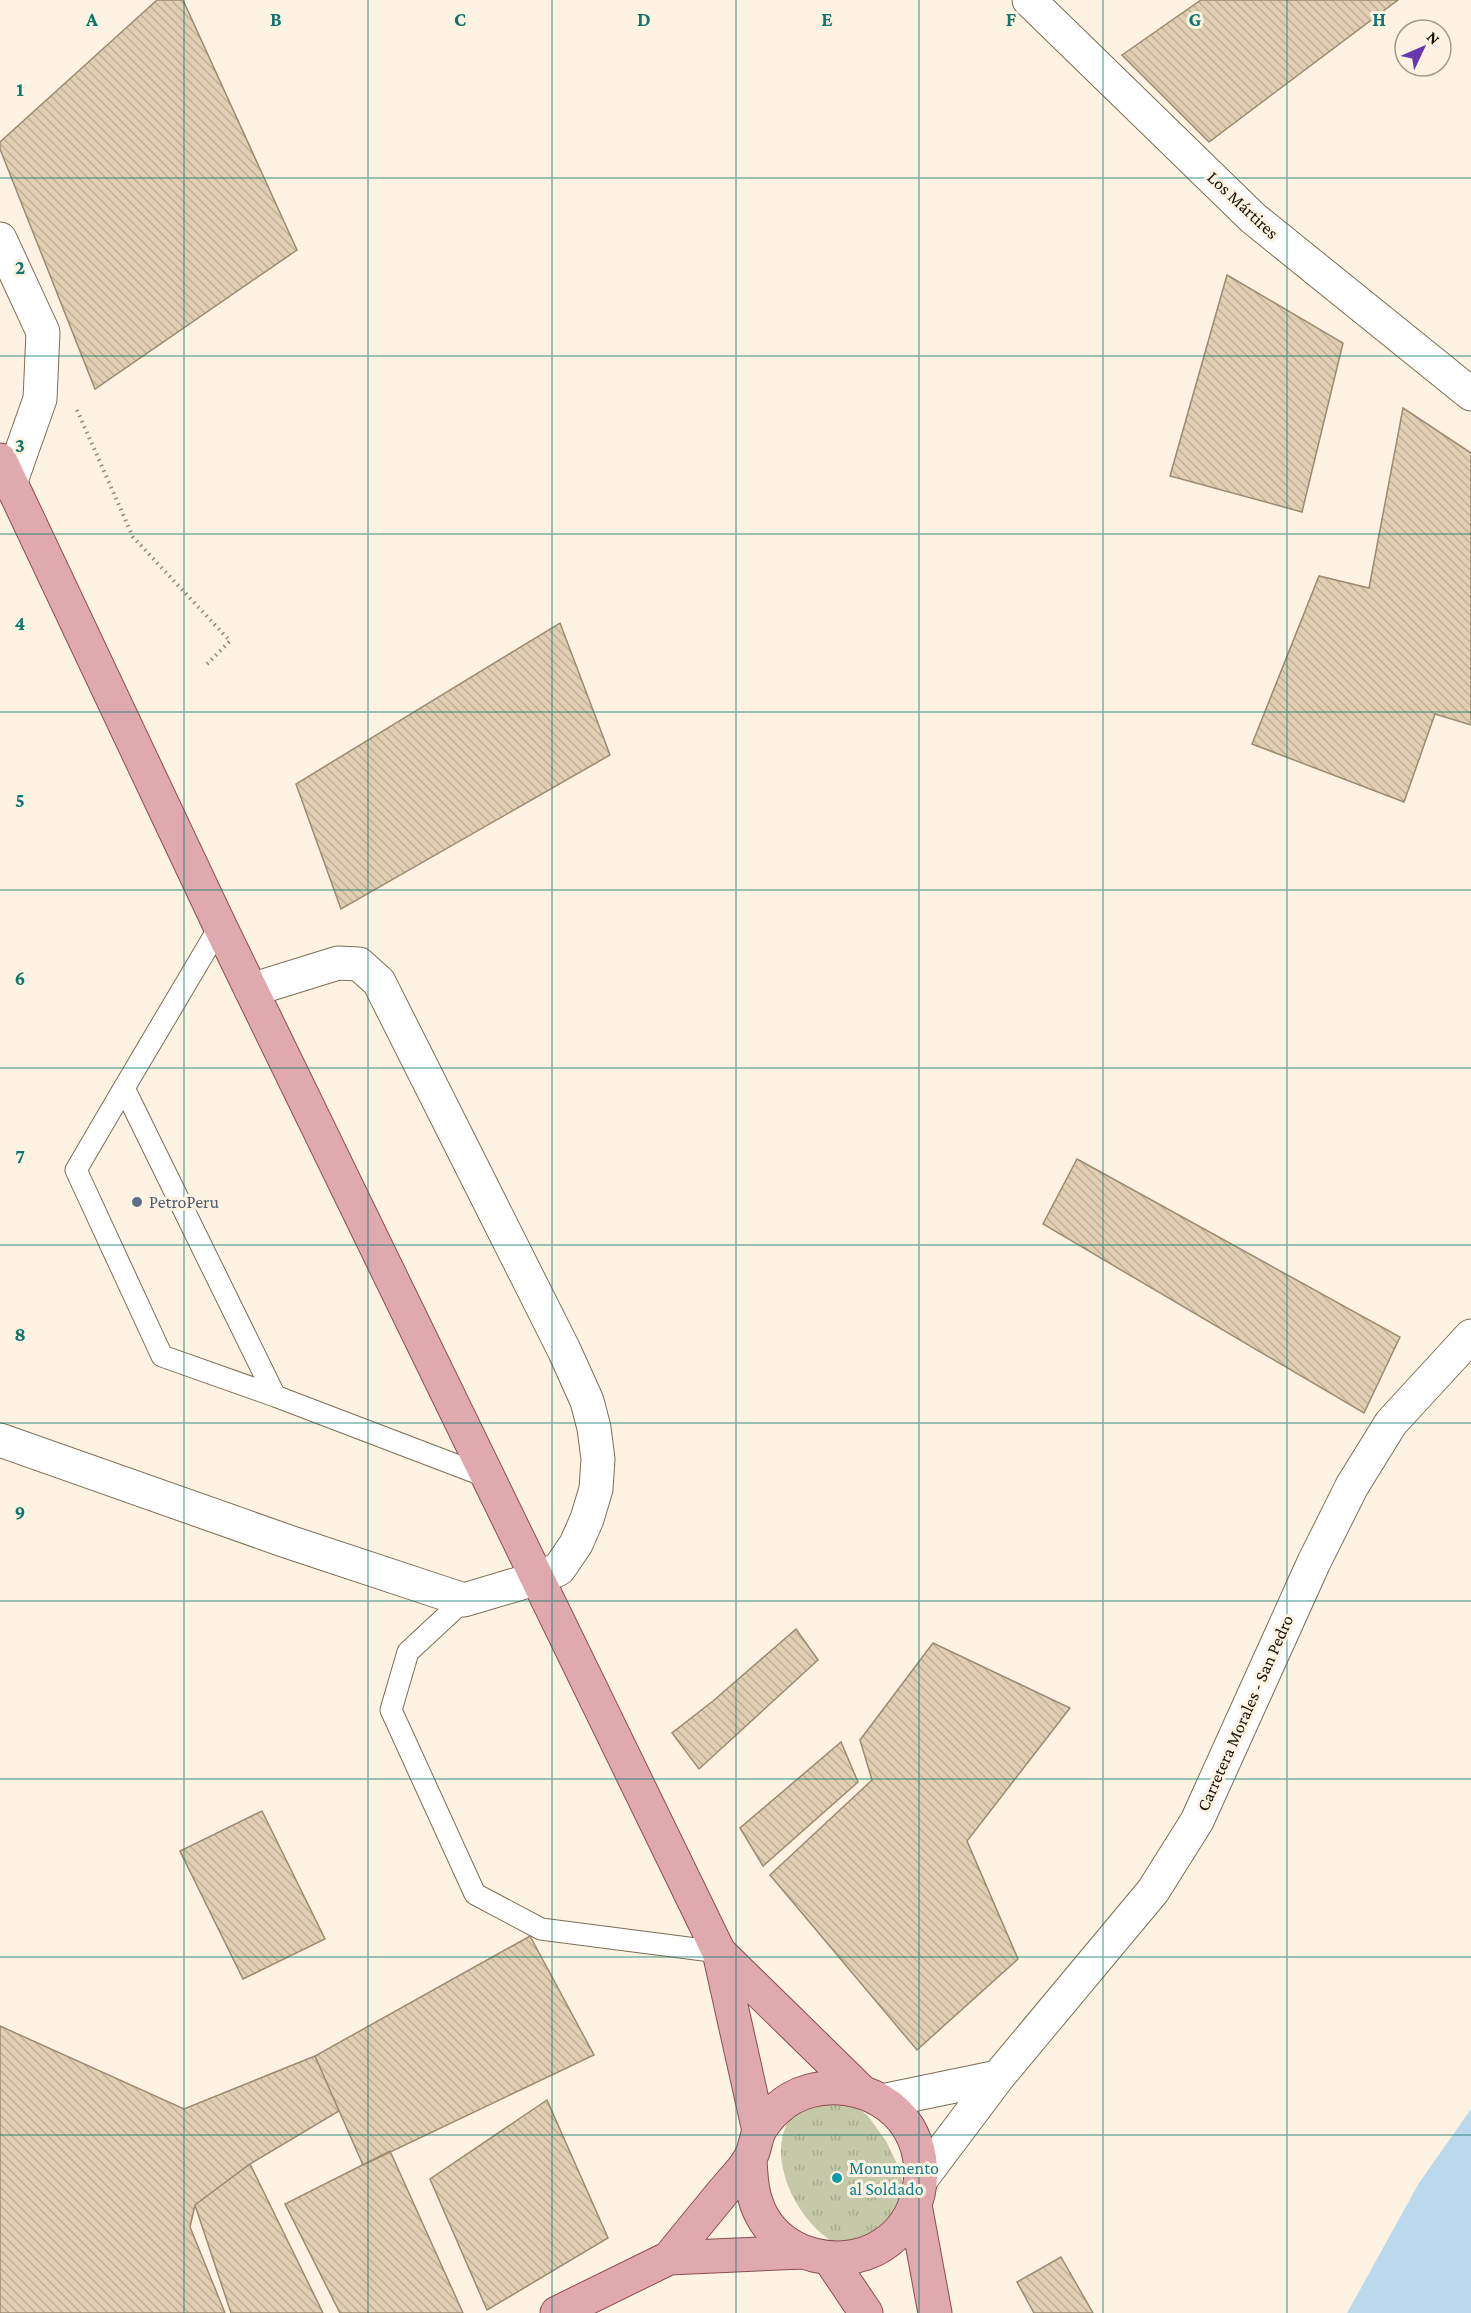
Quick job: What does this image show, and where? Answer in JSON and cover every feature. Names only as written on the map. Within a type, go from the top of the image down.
[{"type":"main road","points":[[5,470],[220,926],[719,1952],[755,2145],[751,2189],[762,2217],[779,2238],[816,2255],[866,2313]]},
{"type":"main road","points":[[719,1952],[871,2096]]},
{"type":"main road","points":[[669,2258],[755,2145],[777,2108],[803,2093],[832,2086],[871,2096],[887,2104],[907,2126],[919,2152],[918,2191],[935,2313]]},
{"type":"main road","points":[[557,2313],[669,2258],[855,2256],[881,2246],[902,2228],[918,2191]]},
{"type":"street","name":"Los Mártires","points":[[1029,0],[1253,218],[1471,394]]},
{"type":"street","points":[[0,239],[43,332],[40,399],[5,470]]},
{"type":"street","points":[[0,1440],[289,1542],[464,1600],[538,1578],[559,1569],[576,1544],[596,1489],[598,1460],[594,1428],[587,1401],[564,1350],[379,982],[359,964],[338,963],[251,990]]},
{"type":"street","name":"Carretera Morales - San Pedro","points":[[918,2191],[998,2077],[1153,1891],[1197,1821],[1314,1562],[1352,1486],[1391,1423],[1471,1336]]},
{"type":"street","points":[[871,2096],[998,2077]]},
{"type":"lane","points":[[220,926],[76,1170],[162,1356],[275,1396],[490,1478]]},
{"type":"lane","points":[[124,1088],[275,1396]]},
{"type":"lane","points":[[464,1600],[408,1652],[391,1710],[475,1894],[541,1929],[719,1952]]},
{"type":"path","points":[[76,407],[133,537],[230,641],[206,665]]},
{"type":"green space","points":[[816,2101],[849,2101],[868,2116],[886,2141],[900,2170],[905,2196],[891,2229],[841,2246],[813,2226],[792,2195],[785,2177],[782,2142],[786,2126],[803,2104]]},
{"type":"water","points":[[1471,2109],[1471,2313],[1347,2313],[1419,2183]]},
{"type":"building","points":[[157,0],[183,0],[297,250],[95,389],[0,149],[0,142]]},
{"type":"building","points":[[1201,0],[1398,0],[1209,142],[1122,55]]},
{"type":"building","points":[[1227,275],[1343,343],[1302,512],[1170,476]]},
{"type":"building","points":[[1403,408],[1471,453],[1471,725],[1435,714],[1404,802],[1252,744],[1319,576],[1369,588]]},
{"type":"building","points":[[560,623],[610,755],[341,909],[296,784]]},
{"type":"building","points":[[1077,1159],[1400,1337],[1364,1413],[1043,1224]]},
{"type":"building","points":[[796,1629],[818,1660],[699,1769],[672,1733],[713,1701]]},
{"type":"building","points":[[933,1643],[1070,1708],[967,1841],[1018,1959],[917,2050],[770,1875],[872,1780],[860,1740]]},
{"type":"building","points":[[841,1742],[858,1782],[763,1866],[740,1828]]},
{"type":"building","points":[[262,1811],[325,1939],[243,1979],[180,1851]]},
{"type":"building","points":[[530,1936],[594,2055],[363,2165],[315,2056]]},
{"type":"building","points":[[0,2026],[184,2109],[315,2056],[339,2111],[250,2164],[195,2205],[190,2227],[225,2313],[0,2313]]},
{"type":"building","points":[[547,2100],[608,2238],[487,2310],[430,2179]]},
{"type":"building","points":[[390,2151],[463,2313],[340,2313],[285,2204]]},
{"type":"building","points":[[250,2164],[323,2313],[231,2313],[195,2205]]},
{"type":"building","points":[[1061,2257],[1093,2313],[1034,2313],[1017,2282]]},
{"type":"place","name":"PetroPeru","points":[[137,1202]]},
{"type":"place","name":"Monumento al Soldado","points":[[837,2178]]}]
